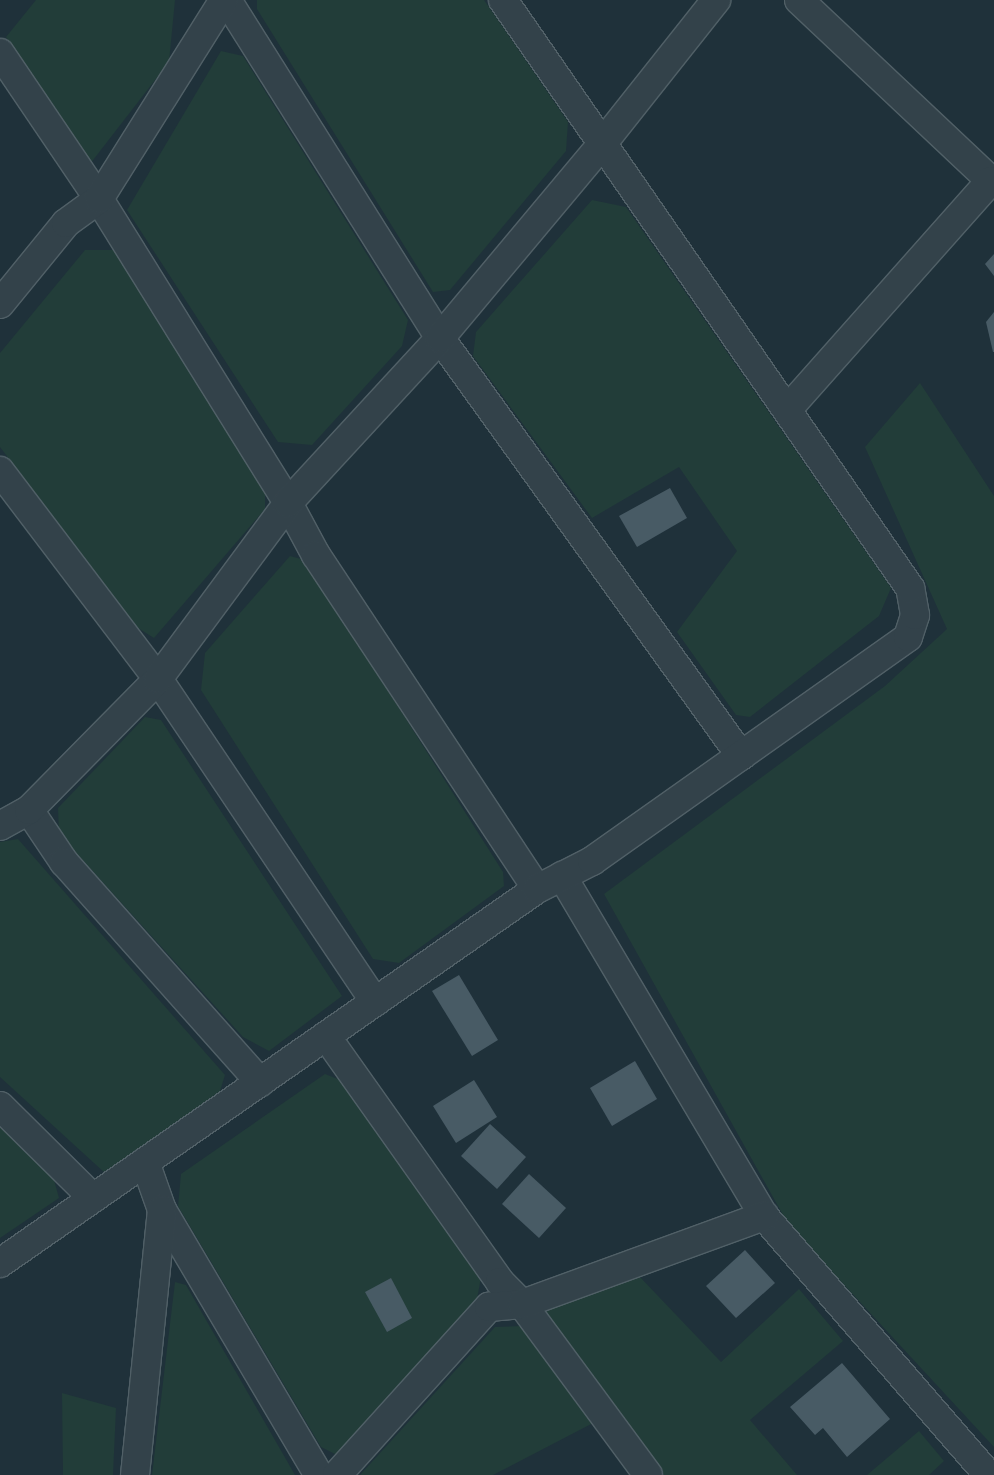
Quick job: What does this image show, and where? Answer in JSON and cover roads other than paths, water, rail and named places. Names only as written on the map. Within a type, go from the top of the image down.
[{"type":"street","points":[[0,304],[66,223],[99,199],[225,0],[440,338],[741,756]]},
{"type":"street","points":[[0,1263],[537,889],[592,861],[908,638],[915,615],[910,588],[503,0]]},
{"type":"street","points":[[0,826],[29,810],[158,679],[288,503],[440,338],[602,144],[716,0]]},
{"type":"street","points":[[787,410],[992,182],[800,0]]},
{"type":"street","points":[[0,53],[99,199],[288,503],[316,556],[537,889]]},
{"type":"street","points":[[0,471],[158,679],[375,1002]]},
{"type":"street","points":[[29,810],[64,862],[260,1082]]},
{"type":"street","points":[[562,876],[764,1216],[988,1475]]},
{"type":"street","points":[[326,1036],[500,1282],[522,1304],[648,1475]]},
{"type":"street","points":[[0,1106],[93,1198]]},
{"type":"street","points":[[145,1162],[162,1210],[320,1475]]},
{"type":"street","points":[[135,1475],[162,1210]]},
{"type":"street","points":[[337,1475],[489,1307],[522,1304],[764,1216]]}]
